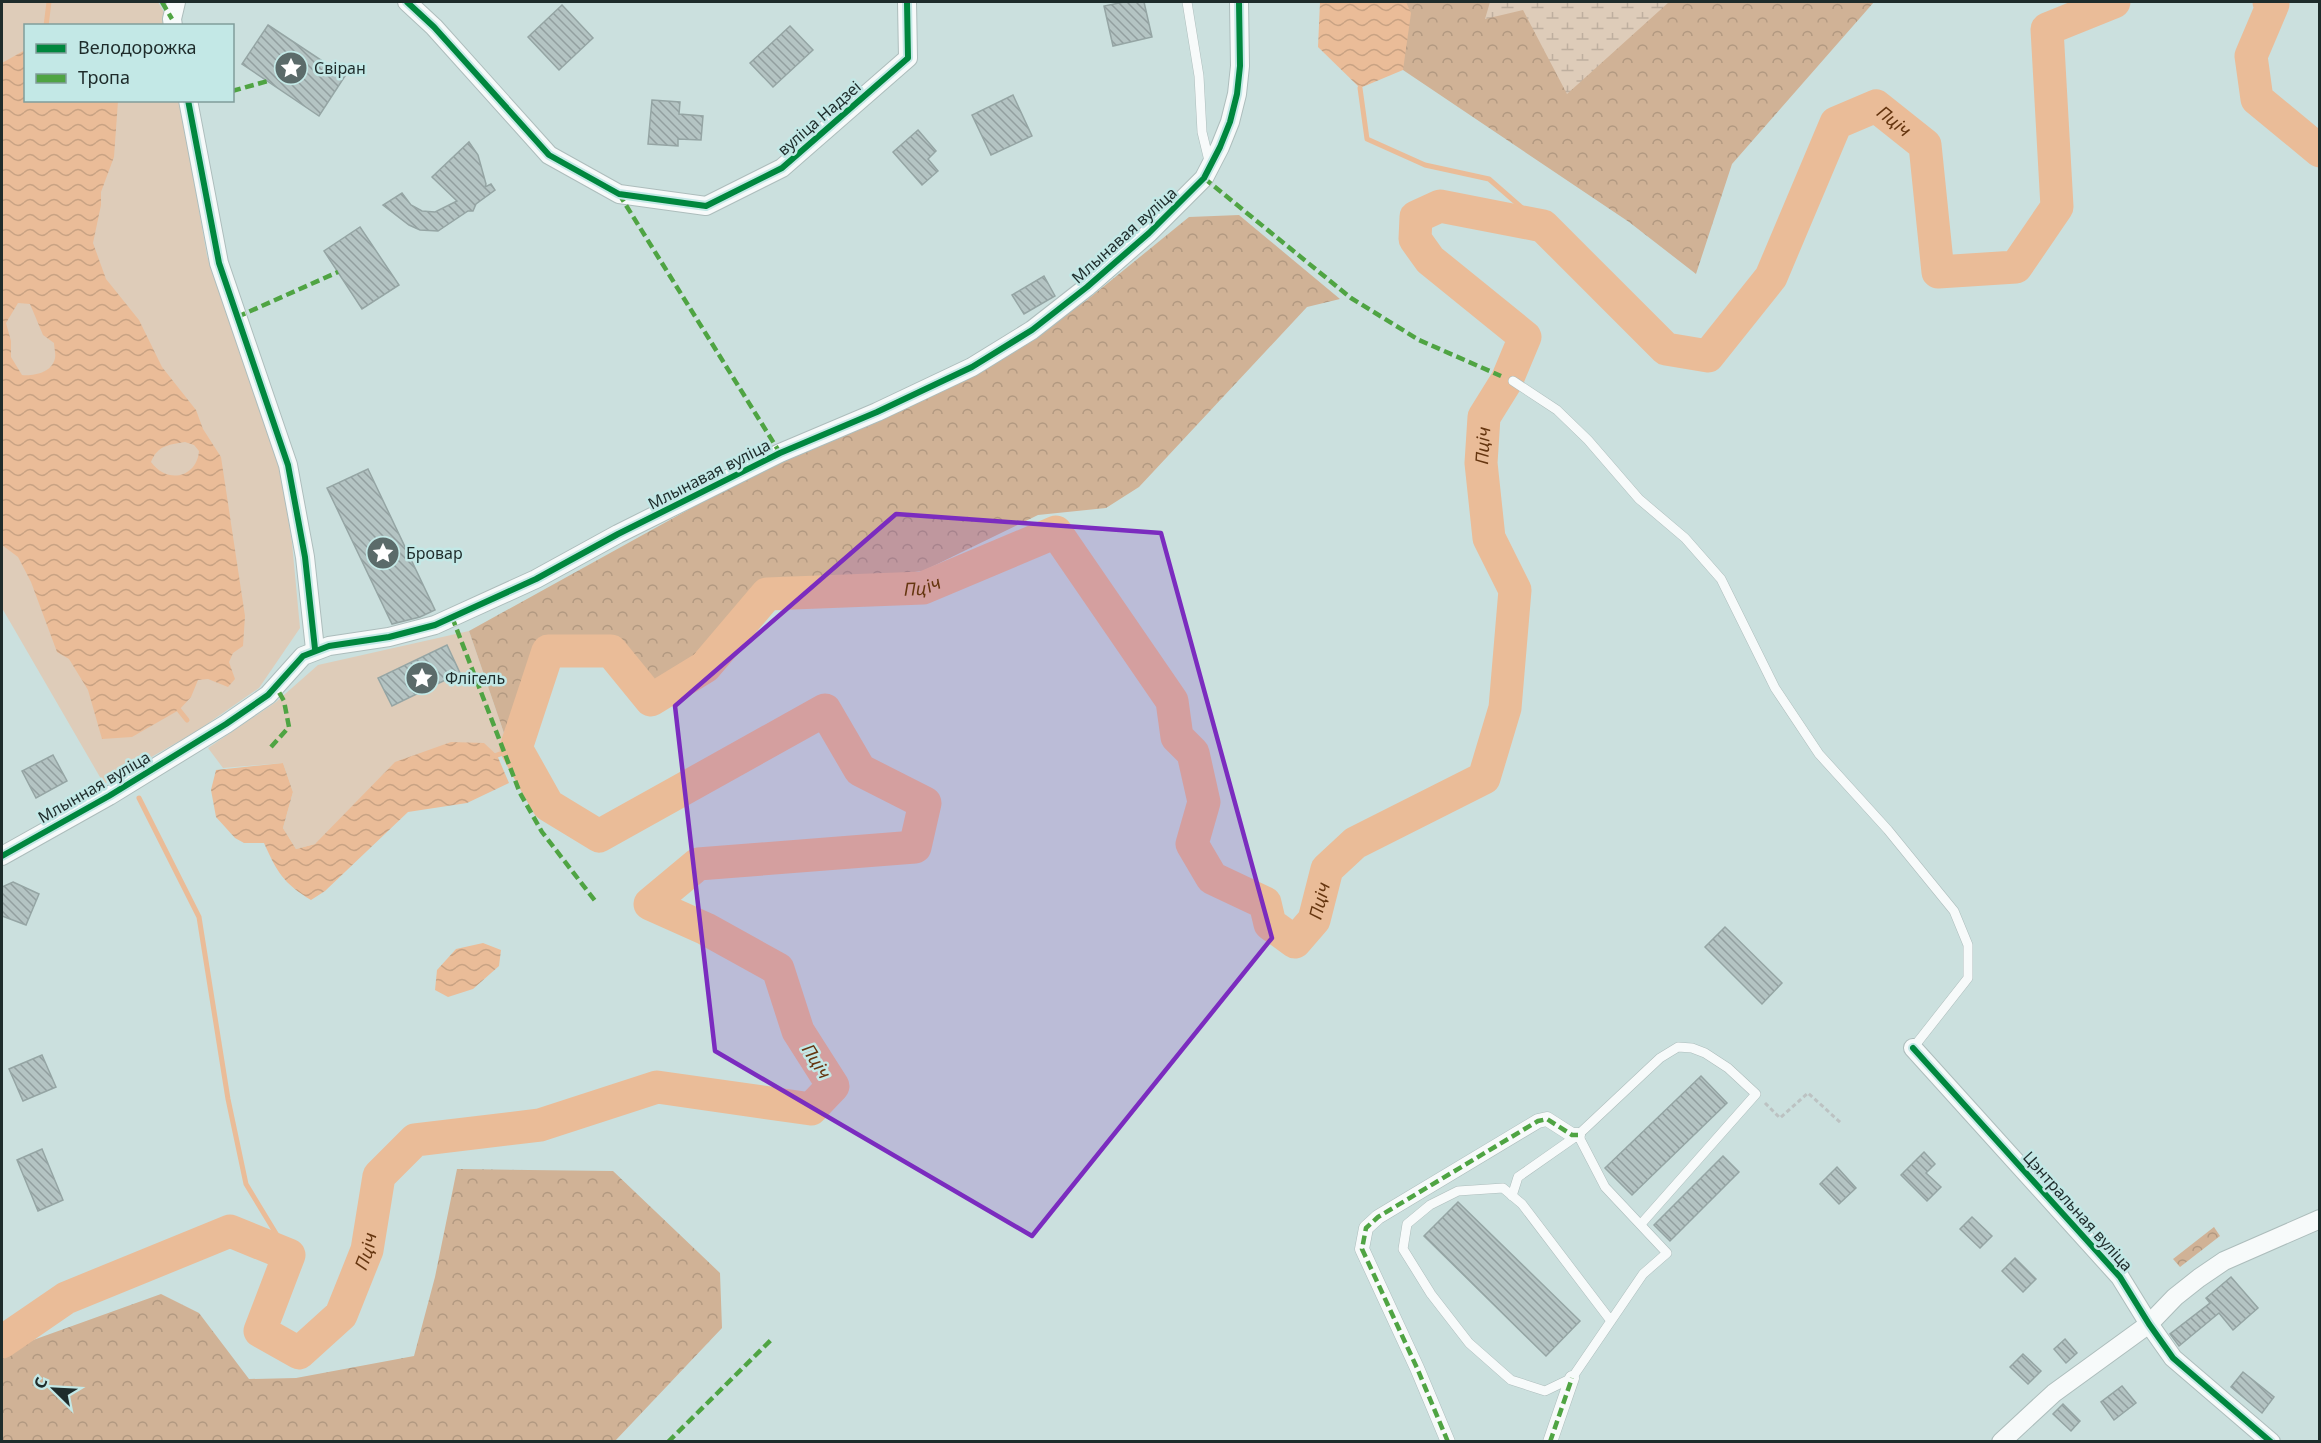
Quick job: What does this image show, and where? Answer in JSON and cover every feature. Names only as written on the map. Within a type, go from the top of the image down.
[{"type":"street","points":[[173,24],[176,2]]},
{"type":"street","name":"вуліца Надзеі","points":[[407,2],[434,27],[549,155],[619,194],[706,206],[782,168],[908,58],[907,2]]},
{"type":"street","points":[[1207,173],[1230,122],[1237,94],[1240,66],[1239,2]]},
{"type":"street","points":[[188,102],[219,263],[288,465],[304,557],[315,649]]},
{"type":"street","name":"Млынавая вуліца","points":[[315,649],[389,638],[435,626],[536,579],[618,534],[780,453],[877,412],[972,367],[1032,330],[1087,287],[1149,233],[1207,173]]},
{"type":"street","name":"Млынная вуліца","points":[[2,856],[200,740],[268,695],[303,656],[315,649]]},
{"type":"street","name":"Цэнтральная вуліца","points":[[1913,1048],[2120,1276],[2173,1358],[2271,1442]]},
{"type":"street","points":[[1448,1442],[1417,1368],[1362,1249],[1366,1228],[1378,1217],[1538,1121],[1547,1119],[1572,1135],[1578,1135]]},
{"type":"street","points":[[2001,1442],[2054,1394],[2149,1324],[2175,1297],[2224,1261],[2319,1219]]},
{"type":"street","points":[[1550,1442],[1572,1378]]},
{"type":"lane","points":[[1187,2],[1199,76],[1207,173]]},
{"type":"lane","points":[[1513,381],[1557,410],[1588,440],[1639,499],[1685,538],[1721,579],[1775,688],[1819,754],[1888,830],[1954,911],[1968,945],[1968,978],[1913,1048]]},
{"type":"lane","points":[[1512,1196],[1518,1177],[1578,1135],[1660,1058],[1678,1047],[1692,1048],[1705,1053],[1728,1068],[1756,1094],[1641,1224]]},
{"type":"lane","points":[[1578,1135],[1605,1187],[1667,1253],[1643,1274],[1611,1321],[1572,1378],[1545,1391],[1511,1380],[1469,1343],[1431,1294],[1403,1249],[1407,1224],[1430,1205],[1458,1191],[1503,1188],[1522,1204],[1611,1321]]},
{"type":"path","points":[[1772,1109],[1780,1118],[1808,1093],[1841,1123]]},
{"type":"highlighted area","points":[[896,514],[1161,533],[1272,938],[1032,1236],[715,1051],[675,706]]},
{"type":"green space","points":[[2,2],[158,2],[165,14],[167,24],[24,24],[24,102],[180,102],[207,256],[279,463],[292,543],[300,628],[259,688],[197,731],[104,784],[2,608]]},
{"type":"green space","points":[[1403,2],[1874,2],[1732,164],[1696,274],[1629,222],[1403,70]]},
{"type":"green space","points":[[1490,2],[1669,2],[1567,94],[1523,10],[1485,19]]},
{"type":"green space","points":[[1239,215],[1340,299],[1307,307],[1139,487],[1106,508],[1038,515],[923,571],[764,590],[703,663],[653,692],[619,646],[545,647],[514,741],[507,742],[469,631],[780,459],[970,376],[1087,300],[1189,217]]},
{"type":"green space","points":[[469,631],[507,742],[497,755],[483,743],[315,844],[296,849],[283,828],[293,792],[283,763],[223,768],[208,748],[276,702],[318,665]]},
{"type":"green space","points":[[457,1169],[613,1171],[720,1273],[722,1328],[615,1441],[2,1441],[2,1355],[11,1348],[161,1294],[199,1313],[249,1379],[296,1378],[414,1356],[435,1277]]},
{"type":"green space","points":[[2214,1227],[2220,1236],[2180,1267],[2173,1259]]},
{"type":"water","points":[[1320,2],[1406,2],[1411,13],[1403,70],[1360,88],[1318,47]]},
{"type":"water","points":[[24,51],[24,102],[118,102],[114,157],[101,192],[101,205],[93,243],[106,279],[139,320],[162,367],[196,410],[203,429],[221,457],[245,616],[243,646],[233,653],[229,662],[235,679],[228,687],[208,679],[198,680],[191,697],[179,710],[132,737],[102,739],[88,690],[69,659],[57,652],[31,582],[18,557],[2,545],[2,63]],"holes":[[[18,303],[30,304],[43,335],[54,343],[55,356],[53,363],[46,370],[37,374],[22,375],[11,357],[11,341],[6,323]],[[185,442],[194,445],[199,451],[197,460],[193,467],[181,475],[165,474],[151,462],[160,449],[169,445]]]},
{"type":"water","points":[[451,742],[484,743],[497,755],[509,783],[467,803],[408,812],[325,891],[311,900],[282,876],[264,843],[244,843],[235,838],[216,817],[211,790],[216,770],[283,763],[293,792],[283,828],[296,849],[315,844],[395,762]]},
{"type":"water","points":[[483,943],[501,950],[499,966],[473,989],[448,997],[435,990],[437,970],[456,949]]},
{"type":"building","points":[[1124,2],[1144,2],[1152,37],[1113,46],[1104,6]]},
{"type":"building","points":[[562,5],[593,38],[559,70],[528,37]]},
{"type":"building","points":[[268,25],[345,76],[319,116],[242,64]]},
{"type":"building","points":[[790,26],[813,50],[773,87],[750,63]]},
{"type":"building","points":[[1013,95],[1032,136],[991,155],[972,115]]},
{"type":"building","points":[[652,100],[680,102],[679,114],[703,116],[701,140],[678,139],[678,146],[648,144]]},
{"type":"building","points":[[918,130],[936,151],[928,159],[938,171],[922,185],[893,152]]},
{"type":"building","points":[[469,142],[478,155],[485,187],[491,184],[495,190],[476,204],[473,211],[468,211],[438,231],[420,230],[409,225],[383,205],[402,193],[411,205],[422,211],[435,212],[457,201],[432,177]]},
{"type":"building","points":[[360,227],[399,285],[362,309],[324,251]]},
{"type":"building","points":[[1044,276],[1055,296],[1024,314],[1012,295]]},
{"type":"building","points":[[368,469],[435,610],[420,617],[392,624],[327,488]]},
{"type":"building","points":[[447,645],[460,673],[392,706],[378,678]]},
{"type":"building","points":[[53,755],[67,781],[36,798],[22,771]]},
{"type":"building","points":[[13,882],[39,894],[26,925],[2,916],[2,887]]},
{"type":"building","points":[[1725,927],[1782,983],[1762,1004],[1705,947]]},
{"type":"building","points":[[42,1055],[56,1087],[23,1101],[9,1069]]},
{"type":"building","points":[[1701,1076],[1727,1103],[1632,1195],[1605,1168]]},
{"type":"building","points":[[42,1149],[63,1200],[38,1211],[17,1160]]},
{"type":"building","points":[[1924,1152],[1935,1164],[1926,1173],[1941,1187],[1927,1201],[1901,1175]]},
{"type":"building","points":[[1723,1156],[1739,1172],[1670,1241],[1654,1225]]},
{"type":"building","points":[[1837,1167],[1856,1188],[1839,1204],[1820,1184]]},
{"type":"building","points":[[1458,1202],[1580,1321],[1546,1356],[1424,1236]]},
{"type":"building","points":[[1972,1217],[1992,1236],[1980,1248],[1960,1229]]},
{"type":"building","points":[[2015,1258],[2036,1279],[2023,1292],[2002,1271]]},
{"type":"building","points":[[2231,1277],[2258,1308],[2233,1330],[2219,1313],[2179,1346],[2170,1334],[2210,1303],[2206,1298]]},
{"type":"building","points":[[2065,1339],[2077,1353],[2066,1363],[2054,1349]]},
{"type":"building","points":[[2023,1354],[2041,1371],[2028,1384],[2010,1367]]},
{"type":"building","points":[[2243,1372],[2274,1397],[2262,1413],[2231,1387]]},
{"type":"building","points":[[2122,1386],[2136,1403],[2114,1420],[2101,1402]]},
{"type":"building","points":[[2063,1404],[2080,1421],[2071,1431],[2053,1414]]},
{"type":"waterway","points":[[46,24],[49,2]]},
{"type":"waterway","name":"Пціч","points":[[2,1342],[66,1298],[230,1231],[289,1255],[260,1331],[299,1353],[341,1315],[367,1250],[379,1176],[415,1140],[540,1125],[657,1087],[811,1109],[833,1086],[798,1031],[778,969],[706,929],[650,904],[698,864],[915,847],[925,803],[860,770],[825,710],[599,836],[548,805],[516,748],[548,651],[611,651],[651,700],[705,667],[767,594],[923,588],[1056,532],[1172,701],[1177,737],[1193,753],[1204,802],[1192,844],[1212,878],[1265,903],[1270,924],[1295,942],[1314,920],[1327,869],[1355,843],[1484,778],[1505,708],[1515,590],[1489,538],[1481,463],[1484,417],[1507,380],[1525,337],[1430,260],[1415,239],[1416,217],[1440,206],[1543,226],[1666,349],[1708,356],[1771,277],[1836,123],[1876,106],[1925,145],[1938,272],[2016,267],[2057,207],[2047,29],[2114,2]]},
{"type":"waterway","name":"Пціч","points":[[2269,2],[2273,4],[2251,56],[2257,99],[2320,151]]},
{"type":"waterway","points":[[1360,88],[1367,139],[1425,165],[1489,179],[1543,226]]},
{"type":"waterway","points":[[179,710],[187,720]]},
{"type":"waterway","points":[[492,757],[516,748]]},
{"type":"waterway","points":[[139,798],[199,917],[228,1099],[246,1184],[289,1255]]},
{"type":"marked path","points":[[162,2],[172,19]]},
{"type":"marked path","points":[[234,90],[268,81]]},
{"type":"marked path","points":[[1204,178],[1351,298],[1419,340],[1501,376]]},
{"type":"marked path","points":[[619,194],[780,453]]},
{"type":"marked path","points":[[237,317],[338,272]]},
{"type":"marked path","points":[[452,617],[520,793],[542,832],[596,902]]},
{"type":"marked path","points":[[271,747],[289,727],[284,701],[276,687]]},
{"type":"marked path","points":[[1448,1442],[1417,1368],[1362,1249],[1366,1228],[1378,1217],[1538,1121],[1547,1119],[1572,1135],[1578,1135]]},
{"type":"marked path","points":[[668,1442],[771,1340]]},
{"type":"marked path","points":[[1550,1442],[1572,1378]]},
{"type":"cycle path","points":[[407,2],[434,27],[549,155],[619,194],[706,206],[782,168],[908,58],[907,2]]},
{"type":"cycle path","points":[[2,856],[109,796],[226,724],[268,695],[303,656],[329,646],[389,637],[435,625],[536,579],[618,534],[780,453],[877,412],[972,367],[1032,330],[1087,287],[1149,233],[1204,178],[1230,122],[1237,94],[1240,66],[1239,2]]},
{"type":"cycle path","points":[[188,102],[219,263],[288,465],[305,557],[315,649]]},
{"type":"cycle path","points":[[1913,1048],[2120,1277],[2173,1358],[2271,1442]]},
{"type":"place","name":"Свіран","points":[[291,68]]},
{"type":"place","name":"Бровар","points":[[383,553]]},
{"type":"place","name":"Флігель","points":[[422,678]]}]
